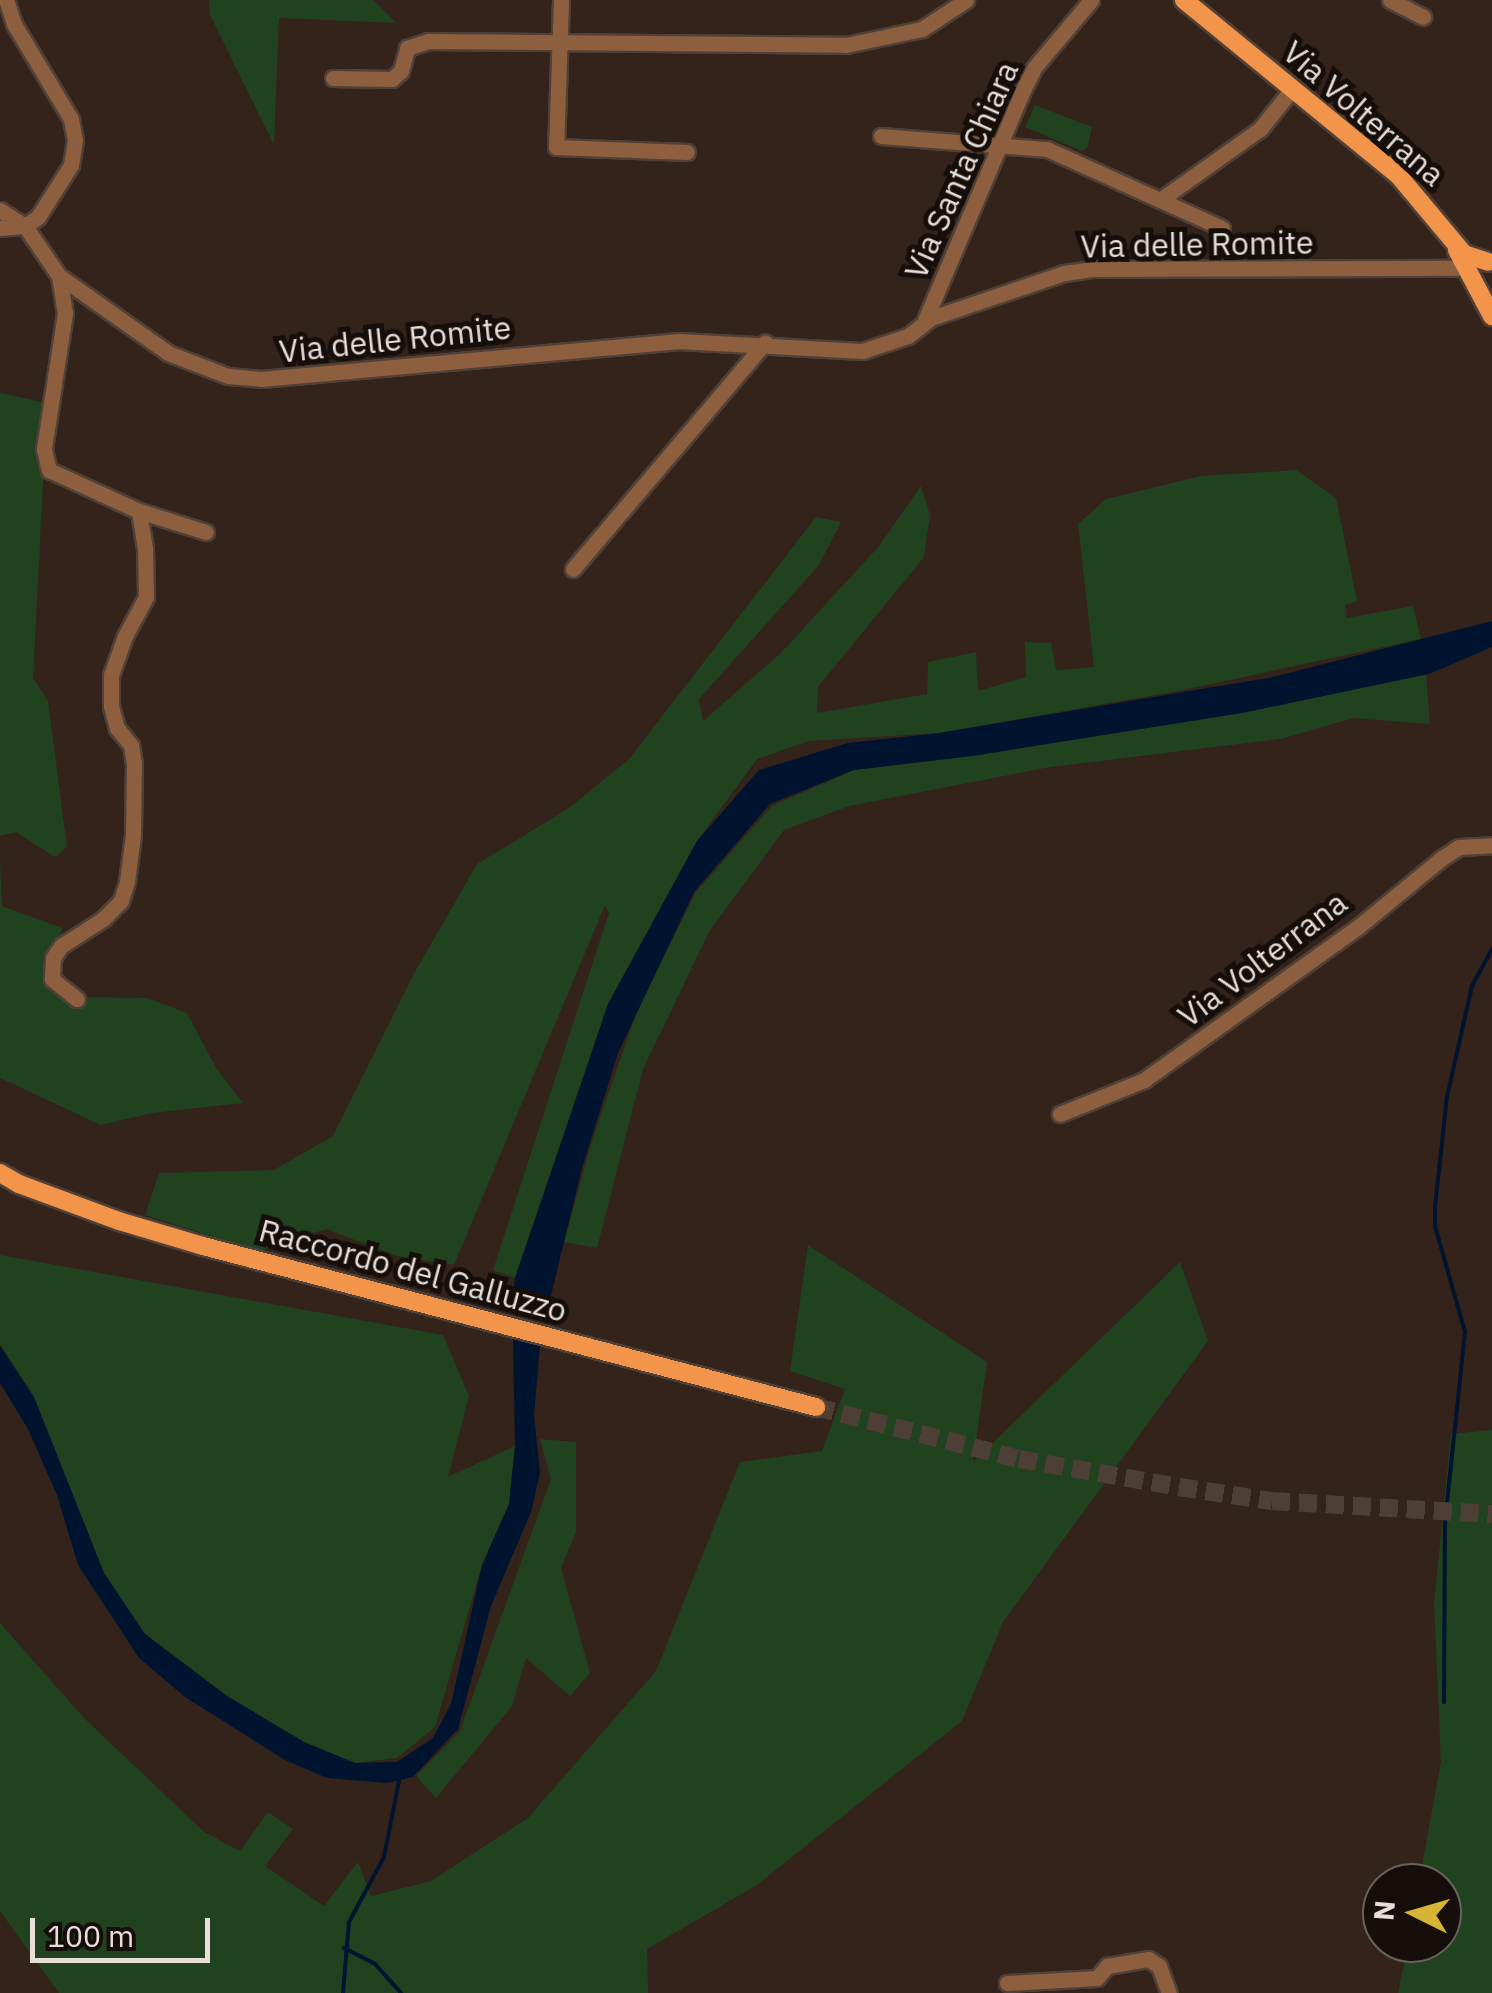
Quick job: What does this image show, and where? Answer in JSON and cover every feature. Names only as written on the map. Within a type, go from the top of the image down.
[{"type":"main road","name":"Via Volterrana","points":[[1184,0],[1398,175],[1481,272]]},
{"type":"main road","points":[[1481,272],[1492,316]]},
{"type":"main road","name":"Raccordo del Galluzzo","points":[[0,1173],[19,1184],[118,1221],[816,1407]]},
{"type":"street","points":[[0,228],[24,226],[53,198],[71,166],[75,140],[71,119],[14,24],[6,0]]},
{"type":"street","points":[[560,0],[556,147],[687,152]]},
{"type":"street","points":[[333,78],[392,79],[401,71],[407,48],[418,42],[846,45],[922,29],[966,0]]},
{"type":"street","name":"Via Santa Chiara","points":[[925,320],[1034,68],[1091,0]]},
{"type":"street","points":[[1390,0],[1423,17]]},
{"type":"street","points":[[1160,200],[1260,129],[1292,89]]},
{"type":"street","points":[[882,136],[1047,149],[1222,228]]},
{"type":"street","points":[[0,210],[24,226]]},
{"type":"street","name":"Via delle Romite","points":[[24,226],[59,276],[168,353],[228,376],[261,380],[679,340],[862,352],[908,336],[925,320],[1064,273],[1094,269],[1481,272]]},
{"type":"street","points":[[59,276],[65,313],[44,450],[49,470],[139,511],[206,532]]},
{"type":"street","points":[[573,569],[765,343]]},
{"type":"street","points":[[77,999],[52,979],[52,958],[61,946],[104,919],[121,901],[131,851],[134,764],[131,745],[117,728],[112,675],[125,636],[146,598],[139,511]]},
{"type":"street","name":"Via Volterrana","points":[[1060,1114],[1144,1080],[1212,1036],[1459,847],[1492,845]]},
{"type":"street","points":[[1007,1984],[1096,1978],[1107,1966],[1148,1959],[1159,1966],[1168,1993]]},
{"type":"green space","points":[[209,0],[373,0],[396,23],[279,18],[274,145],[210,15]]},
{"type":"green space","points":[[1035,105],[1092,127],[1088,146],[1082,151],[1025,127]]},
{"type":"green space","points":[[0,393],[47,403],[33,678],[48,701],[67,847],[55,857],[16,832],[0,836]]},
{"type":"green space","points":[[1296,470],[1336,498],[1357,601],[1345,605],[1346,618],[1413,606],[1421,639],[1183,690],[939,733],[809,741],[757,759],[697,841],[608,1004],[515,1278],[493,1270],[609,913],[605,905],[454,1265],[397,1256],[326,1229],[259,1251],[145,1215],[159,1173],[274,1170],[333,1136],[412,977],[477,864],[569,808],[629,759],[816,517],[841,522],[819,565],[699,699],[703,721],[781,653],[879,546],[921,486],[930,515],[924,557],[818,687],[817,713],[927,694],[928,662],[976,652],[978,691],[1026,677],[1025,642],[1051,643],[1056,670],[1094,667],[1078,524],[1106,499],[1201,476]]},
{"type":"green space","points":[[1426,674],[1430,724],[1353,718],[1281,739],[1050,767],[849,806],[784,830],[710,930],[643,1069],[597,1248],[564,1242],[592,1141],[637,1011],[696,892],[772,806],[854,770],[972,756]]},
{"type":"green space","points":[[0,857],[2,906],[62,928],[49,981],[72,997],[147,998],[187,1013],[216,1068],[243,1103],[152,1113],[101,1125],[0,1078]]},
{"type":"green space","points":[[808,1245],[987,1362],[973,1462],[1180,1262],[1208,1341],[1003,1622],[962,1721],[757,1885],[647,1949],[648,1993],[59,1993],[0,1911],[0,1623],[83,1717],[204,1832],[240,1851],[268,1812],[293,1829],[265,1866],[324,1906],[358,1862],[371,1896],[431,1881],[528,1818],[656,1671],[740,1462],[822,1451],[845,1389],[790,1371]]},
{"type":"green space","points":[[0,1255],[443,1335],[469,1396],[448,1477],[515,1446],[509,1504],[482,1565],[435,1727],[397,1758],[355,1763],[304,1742],[227,1696],[145,1634],[104,1573],[34,1397],[0,1344]]},
{"type":"green space","points":[[1492,1430],[1492,1993],[1398,1993],[1404,1963],[1462,1963],[1462,1863],[1423,1863],[1441,1761],[1434,1604],[1451,1434]]},
{"type":"green space","points":[[540,1439],[576,1442],[576,1532],[561,1568],[590,1673],[570,1696],[526,1658],[512,1706],[436,1798],[416,1776],[460,1731],[551,1479]]},
{"type":"water","points":[[1492,621],[1492,647],[1429,674],[1242,713],[972,756],[854,770],[770,804],[694,892],[618,1053],[582,1168],[545,1320],[511,1312],[515,1278],[608,1004],[697,841],[759,770],[848,743],[939,733],[1273,677]]},
{"type":"water","points":[[513,1339],[540,1345],[534,1415],[540,1473],[531,1512],[491,1606],[458,1729],[413,1777],[387,1783],[327,1778],[285,1760],[185,1697],[139,1658],[78,1565],[57,1495],[28,1429],[0,1383],[0,1346],[34,1397],[104,1573],[145,1634],[227,1696],[304,1742],[355,1763],[397,1762],[433,1738],[451,1704],[482,1565],[509,1504],[515,1446]]},
{"type":"waterway","points":[[1444,1702],[1445,1522],[1465,1332],[1435,1226],[1435,1207],[1447,1097],[1472,986],[1492,949]]},
{"type":"waterway","points":[[343,1993],[349,1922],[384,1857],[400,1776]]},
{"type":"waterway","points":[[344,1948],[375,1964],[401,1993]]},
{"type":"tunnel","points":[[816,1407],[1019,1459],[1179,1487],[1272,1501],[1492,1514]]}]
